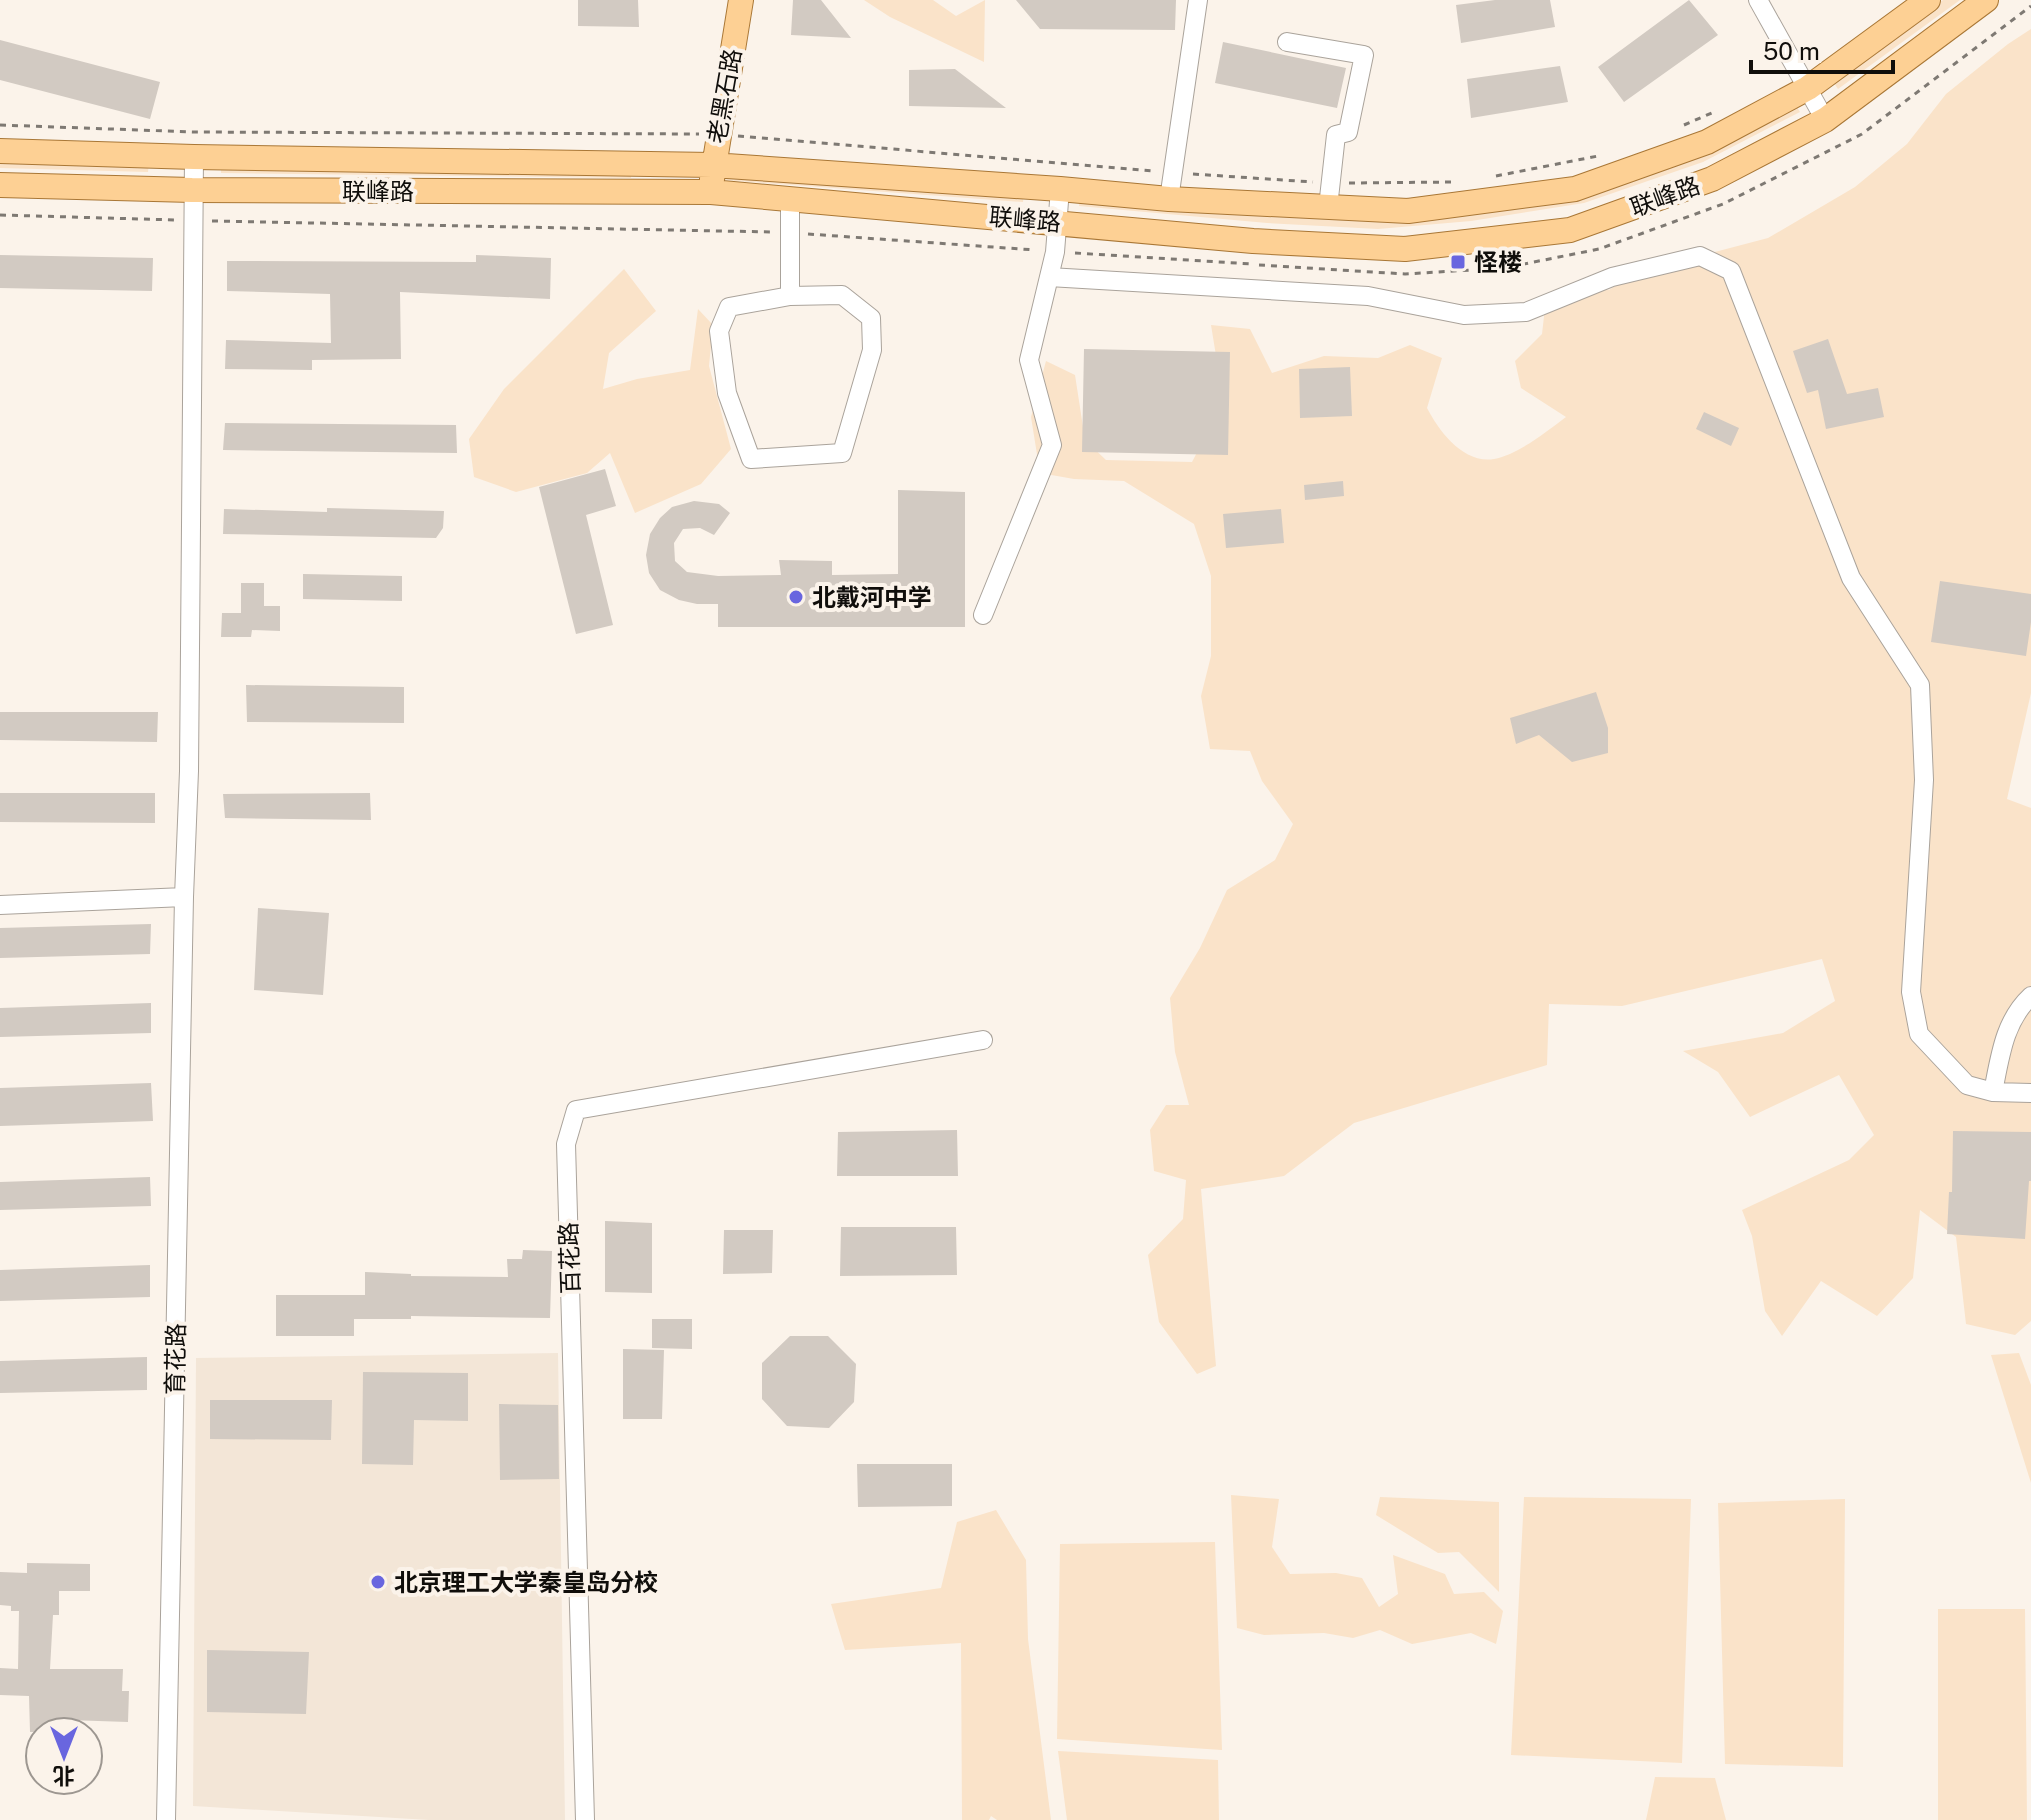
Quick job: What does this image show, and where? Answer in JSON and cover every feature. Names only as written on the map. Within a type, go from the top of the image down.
[{"type":"main road","name":"老黑石路","points":[[711,192],[712,165],[741,0]]},
{"type":"main road","name":"联峰路","points":[[0,151],[712,165],[1169,199],[1330,195],[1408,211],[1575,189],[1707,142],[1808,88],[1928,0]]},
{"type":"main road","name":"联峰路","points":[[0,185],[192,190],[711,192],[1253,241],[1405,249],[1570,230],[1712,179],[1825,120],[1986,0]]},
{"type":"street","points":[[1169,199],[1198,0]]},
{"type":"street","points":[[1758,0],[1825,120]]},
{"type":"street","points":[[1287,42],[1364,55],[1348,132],[1336,135],[1330,195]]},
{"type":"street","name":"育花路","points":[[166,1820],[189,771],[194,157]]},
{"type":"street","points":[[983,615],[1052,445],[1029,360],[1049,277],[1060,189]]},
{"type":"street","points":[[790,199],[790,296]]},
{"type":"street","points":[[1049,277],[1368,296],[1464,315],[1526,312],[1612,277],[1700,256],[1731,271],[1851,578],[1920,685],[1924,780],[1911,992],[1919,1034],[1967,1085],[1993,1092],[2031,1093]]},
{"type":"street","points":[[842,295],[871,318],[872,350],[842,453],[751,459],[727,393],[719,331],[729,307],[790,296],[842,295]]},
{"type":"street","points":[[0,905],[184,897]]},
{"type":"street","points":[[1993,1092],[2003,1042],[2018,1008],[2031,996]]},
{"type":"street","name":"百花路","points":[[585,1820],[566,1144],[576,1110],[983,1040]]},
{"type":"path","points":[[1681,127],[1720,110]]},
{"type":"path","points":[[0,125],[194,132],[718,134],[1172,173],[1330,195],[1465,182]]},
{"type":"path","points":[[1494,176],[1599,156]]},
{"type":"shaded area","points":[[864,0],[933,0],[956,16],[985,0],[984,62],[890,17]]},
{"type":"shaded area","points":[[1943,0],[1960,0],[1838,89],[1832,80]]},
{"type":"shaded area","points":[[2031,29],[2031,693],[2007,799],[2031,808],[2031,1321],[2015,1335],[1966,1324],[1956,1237],[1920,1210],[1913,1278],[1877,1316],[1821,1281],[1782,1336],[1765,1311],[1752,1236],[1742,1210],[1849,1160],[1874,1135],[1839,1075],[1750,1117],[1718,1072],[1683,1051],[1783,1033],[1835,1001],[1822,959],[1622,1006],[1549,1004],[1547,1065],[1354,1123],[1284,1176],[1201,1189],[1216,1366],[1197,1374],[1159,1322],[1148,1255],[1183,1219],[1186,1180],[1154,1171],[1150,1130],[1166,1105],[1189,1105],[1175,1052],[1170,998],[1200,948],[1227,890],[1275,860],[1293,824],[1262,781],[1250,751],[1210,749],[1201,696],[1211,656],[1211,576],[1194,524],[1124,481],[1074,479],[1040,473],[1031,417],[1046,361],[1075,375],[1085,440],[1106,460],[1192,462],[1202,443],[1218,368],[1211,325],[1250,329],[1272,373],[1324,356],[1378,358],[1410,345],[1442,358],[1427,408],[1445,436],[1472,456],[1494,459],[1503,456],[1532,442],[1566,417],[1521,388],[1515,361],[1542,334],[1546,299],[1569,286],[1609,290],[1635,273],[1768,238],[1855,187],[1907,144],[1946,94]]},
{"type":"shaded area","points":[[1795,104],[1800,112],[1703,162],[1584,203],[1471,221],[1378,229],[1267,223],[1079,206],[1080,197],[1470,212]]},
{"type":"shaded area","points":[[0,159],[149,163],[148,172],[0,168]]},
{"type":"shaded area","points":[[221,164],[631,169],[631,178],[221,173]]},
{"type":"shaded area","points":[[725,172],[1024,193],[1023,202],[725,180]]},
{"type":"shaded area","points":[[624,269],[656,311],[609,353],[603,389],[637,379],[690,370],[698,309],[713,325],[709,366],[731,449],[701,484],[635,513],[610,453],[587,473],[516,492],[474,477],[469,439],[504,389]]},
{"type":"shaded area","name":"北京理工大学秦皇岛分校","points":[[558,1353],[565,1820],[429,1820],[193,1806],[196,1358]]},
{"type":"shaded area","points":[[2019,1353],[2031,1385],[2031,1483],[1991,1355]]},
{"type":"shaded area","points":[[1231,1495],[1279,1499],[1272,1547],[1290,1574],[1336,1573],[1362,1578],[1379,1607],[1398,1594],[1393,1555],[1445,1574],[1454,1594],[1484,1592],[1503,1611],[1496,1644],[1471,1633],[1412,1644],[1380,1630],[1353,1638],[1324,1633],[1264,1635],[1237,1628]]},
{"type":"shaded area","points":[[1380,1497],[1499,1502],[1499,1592],[1459,1552],[1438,1553],[1376,1515]]},
{"type":"shaded area","points":[[1524,1497],[1691,1499],[1682,1763],[1511,1755]]},
{"type":"shaded area","points":[[1845,1499],[1843,1767],[1725,1764],[1718,1503]]},
{"type":"shaded area","points":[[996,1510],[1026,1560],[1028,1639],[1051,1820],[997,1820],[991,1816],[989,1820],[962,1820],[961,1643],[845,1650],[831,1604],[941,1588],[957,1522]]},
{"type":"shaded area","points":[[1215,1542],[1222,1750],[1057,1739],[1060,1544]]},
{"type":"shaded area","points":[[1938,1609],[2025,1609],[2027,1820],[1938,1820]]},
{"type":"shaded area","points":[[1058,1751],[1218,1760],[1219,1820],[1067,1820]]},
{"type":"shaded area","points":[[1655,1777],[1715,1778],[1726,1820],[1646,1820]]},
{"type":"building","points":[[578,0],[638,0],[639,27],[578,26]]},
{"type":"building","points":[[793,0],[821,0],[851,38],[791,35]]},
{"type":"building","points":[[1016,0],[1176,0],[1175,30],[1040,29]]},
{"type":"building","points":[[1495,0],[1550,0],[1555,27],[1461,43],[1456,5]]},
{"type":"building","points":[[1689,0],[1718,35],[1624,102],[1598,67]]},
{"type":"building","points":[[0,40],[160,82],[150,119],[0,80]]},
{"type":"building","points":[[1223,42],[1346,68],[1337,108],[1215,83]]},
{"type":"building","points":[[1560,66],[1568,102],[1471,118],[1467,79]]},
{"type":"building","points":[[955,69],[1006,108],[909,106],[909,70]]},
{"type":"building","points":[[0,255],[153,258],[152,291],[0,288]]},
{"type":"building","points":[[476,255],[551,258],[550,299],[400,292],[401,359],[312,360],[312,370],[225,369],[226,340],[331,343],[330,294],[227,291],[227,261],[476,262]]},
{"type":"building","points":[[1828,339],[1847,394],[1878,388],[1884,417],[1826,429],[1818,390],[1807,393],[1793,351]]},
{"type":"building","points":[[1084,349],[1230,352],[1228,455],[1082,452]]},
{"type":"building","points":[[1350,367],[1352,416],[1300,418],[1299,369]]},
{"type":"building","points":[[1704,412],[1739,428],[1731,446],[1696,429]]},
{"type":"building","points":[[225,423],[456,425],[457,453],[223,450]]},
{"type":"building","points":[[605,469],[616,506],[586,515],[613,625],[576,634],[539,487]]},
{"type":"building","points":[[1343,481],[1344,496],[1305,500],[1304,485]]},
{"type":"building","points":[[898,490],[965,492],[965,627],[718,627],[718,604],[679,600],[660,590],[649,573],[646,555],[650,534],[660,518],[672,507],[694,501],[719,504],[730,513],[714,535],[700,528],[683,529],[674,543],[675,561],[687,572],[718,576],[781,575],[779,560],[832,561],[832,575],[898,574]]},
{"type":"building","points":[[327,508],[444,511],[443,528],[436,538],[223,534],[224,509],[327,512]]},
{"type":"building","points":[[1281,509],[1284,543],[1226,548],[1223,514]]},
{"type":"building","points":[[303,574],[402,576],[402,601],[303,599]]},
{"type":"building","points":[[1940,581],[2031,594],[2026,656],[1931,642]]},
{"type":"building","points":[[241,583],[264,583],[264,606],[280,606],[280,631],[252,630],[251,637],[221,637],[222,613],[241,613]]},
{"type":"building","points":[[246,685],[404,687],[404,723],[247,722]]},
{"type":"building","points":[[1596,692],[1608,728],[1608,753],[1572,762],[1539,735],[1516,744],[1510,718]]},
{"type":"building","points":[[0,712],[158,712],[157,742],[0,740]]},
{"type":"building","points":[[0,793],[155,793],[155,823],[0,822]]},
{"type":"building","points":[[370,793],[371,820],[225,818],[223,794]]},
{"type":"building","points":[[258,908],[329,913],[323,995],[254,990]]},
{"type":"building","points":[[151,924],[150,954],[0,958],[0,928]]},
{"type":"building","points":[[151,1003],[151,1033],[0,1037],[0,1008]]},
{"type":"building","points":[[151,1083],[153,1121],[0,1126],[0,1088]]},
{"type":"building","points":[[957,1130],[958,1176],[837,1176],[838,1132]]},
{"type":"building","points":[[1953,1131],[2031,1132],[2031,1181],[2025,1239],[1947,1234],[1949,1192],[1952,1192]]},
{"type":"building","points":[[150,1177],[151,1206],[0,1210],[0,1182]]},
{"type":"building","points":[[605,1221],[652,1223],[652,1293],[605,1292]]},
{"type":"building","points":[[841,1227],[956,1227],[957,1275],[840,1276]]},
{"type":"building","points":[[724,1230],[773,1230],[772,1273],[723,1274]]},
{"type":"building","points":[[523,1250],[552,1251],[550,1318],[411,1316],[411,1319],[354,1319],[354,1336],[276,1336],[276,1295],[365,1295],[365,1272],[508,1277],[507,1259],[522,1259]]},
{"type":"building","points":[[150,1265],[150,1297],[0,1301],[0,1270]]},
{"type":"building","points":[[652,1319],[692,1319],[692,1349],[652,1348]]},
{"type":"building","points":[[790,1336],[828,1336],[856,1364],[854,1402],[829,1428],[787,1426],[762,1399],[762,1363]]},
{"type":"building","points":[[623,1349],[664,1350],[662,1419],[623,1419]]},
{"type":"building","points":[[147,1357],[147,1390],[0,1393],[0,1361]]},
{"type":"building","points":[[363,1372],[468,1373],[468,1421],[414,1420],[413,1465],[362,1464]]},
{"type":"building","points":[[210,1400],[332,1400],[331,1440],[210,1439]]},
{"type":"building","points":[[499,1404],[558,1405],[559,1479],[500,1480]]},
{"type":"building","points":[[857,1464],[952,1464],[952,1506],[858,1507]]},
{"type":"building","points":[[27,1563],[90,1564],[90,1591],[59,1591],[59,1615],[53,1615],[50,1669],[123,1669],[122,1691],[129,1691],[128,1722],[104,1721],[104,1716],[30,1716],[29,1696],[0,1695],[0,1668],[18,1669],[19,1611],[11,1611],[11,1606],[0,1605],[0,1572],[27,1573]]},
{"type":"building","points":[[207,1650],[309,1652],[306,1714],[207,1712]]},
{"type":"place","name":"怪楼","points":[[1458,262]]},
{"type":"place","name":"北戴河中学","points":[[796,597]]},
{"type":"place","name":"北京理工大学秦皇岛分校","points":[[378,1582]]}]
